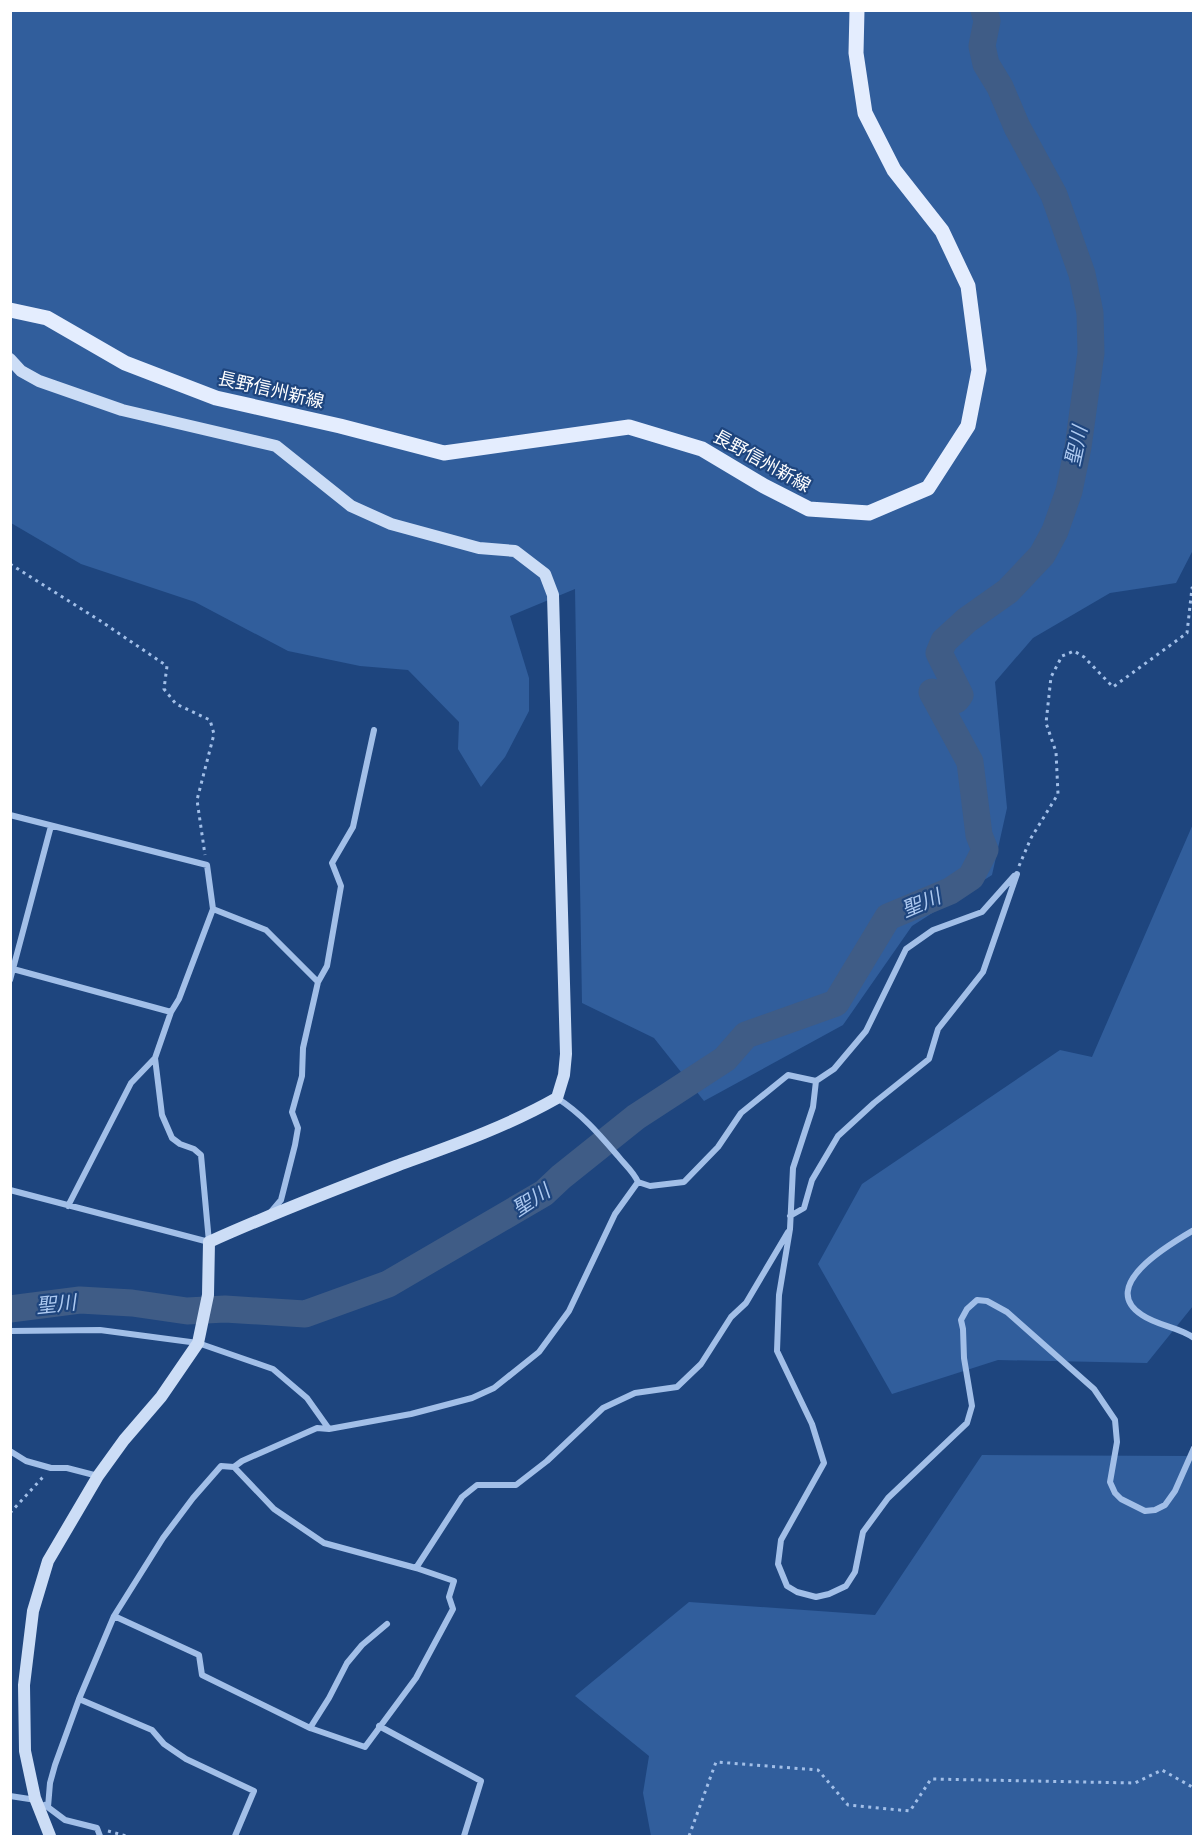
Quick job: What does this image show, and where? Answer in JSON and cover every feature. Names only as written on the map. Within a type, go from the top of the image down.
[{"type":"main road","name":"長野信州新線","points":[[12,312],[47,318],[125,363],[216,398],[340,426],[444,453],[629,427],[702,449],[764,486],[809,509],[869,513],[928,488],[968,426],[980,370],[968,286],[942,231],[894,170],[865,113],[856,53],[857,10]]},
{"type":"street","points":[[10,359],[21,371],[39,381],[122,410],[276,446],[351,506],[391,524],[447,541],[479,548],[515,551],[545,574],[553,595],[566,1054],[564,1075],[557,1098],[531,1113],[268,1215],[209,1242],[10,1191]]},
{"type":"street","points":[[268,1215],[281,1200],[295,1145],[298,1128],[292,1112],[302,1076],[303,1048],[318,982],[327,966],[341,886],[332,863],[353,827],[374,730]]},
{"type":"street","points":[[10,815],[207,865],[213,909],[188,978],[171,1012],[155,1058],[131,1083],[68,1206]]},
{"type":"street","points":[[10,980],[51,826]]},
{"type":"street","points":[[557,1098],[593,1126],[633,1172],[638,1182],[650,1186],[684,1182],[718,1147],[741,1113],[788,1075],[816,1081],[834,1069],[866,1031],[906,949],[933,930],[982,912],[1017,874]]},
{"type":"street","points":[[790,1216],[804,1208],[812,1180],[838,1136],[874,1103],[929,1059],[938,1029],[983,972],[1017,874]]},
{"type":"street","points":[[213,909],[267,930],[318,982]]},
{"type":"street","points":[[13,969],[171,1012]]},
{"type":"street","points":[[50,1836],[35,1798],[25,1751],[24,1684],[33,1611],[48,1561],[98,1476],[124,1440],[161,1397],[198,1343],[208,1296],[209,1242],[201,1155],[194,1149],[180,1144],[168,1131],[162,1115],[155,1058]]},
{"type":"street","points":[[816,1081],[813,1107],[793,1168],[790,1229],[779,1295],[777,1351],[812,1425],[824,1463],[781,1540],[778,1564],[787,1586],[797,1592],[816,1597],[830,1594],[846,1586],[855,1572],[863,1532],[888,1498],[967,1423],[972,1406],[964,1358],[961,1320],[967,1309],[977,1300],[987,1301],[1007,1312],[1094,1389],[1115,1420],[1117,1449],[1110,1482],[1115,1493],[1122,1499],[1145,1511],[1155,1510],[1165,1505],[1179,1484],[1194,1448]]},
{"type":"street","points":[[48,1807],[50,1783],[55,1765],[79,1699],[114,1616],[163,1538],[221,1466],[234,1467],[242,1461],[317,1428],[329,1429],[411,1414],[472,1398],[494,1388],[539,1352],[569,1311],[615,1214],[638,1182]]},
{"type":"street","points":[[416,1568],[462,1497],[477,1485],[516,1485],[547,1461],[603,1408],[635,1393],[677,1387],[701,1364],[731,1317],[746,1303],[790,1229]]},
{"type":"street","points":[[1194,1230],[1165,1246],[1141,1268],[1130,1283],[1127,1293],[1130,1304],[1142,1316],[1194,1338]]},
{"type":"street","points":[[10,1331],[100,1330],[198,1343],[273,1369],[307,1398],[329,1429]]},
{"type":"street","points":[[10,1451],[26,1461],[98,1476]]},
{"type":"street","points":[[114,1616],[199,1655],[202,1675],[310,1728],[364,1747],[416,1678],[453,1609],[449,1597],[453,1581],[416,1568],[324,1543],[274,1509],[234,1467]]},
{"type":"street","points":[[310,1728],[347,1663],[362,1645],[387,1624]]},
{"type":"street","points":[[79,1699],[153,1730],[164,1744],[186,1759],[254,1791],[235,1836]]},
{"type":"street","points":[[379,1726],[481,1781],[464,1836]]},
{"type":"street","points":[[10,1796],[35,1798],[65,1820],[97,1828],[100,1836]]},
{"type":"path","points":[[10,564],[99,620],[166,666],[164,688],[176,704],[210,720],[214,734],[197,800],[207,865]]},
{"type":"path","points":[[1017,874],[1030,838],[1058,794],[1056,752],[1046,723],[1051,677],[1062,656],[1074,651],[1084,657],[1113,687],[1187,633],[1192,588],[1194,589]]},
{"type":"path","points":[[10,1513],[51,1468]]},
{"type":"path","points":[[689,1836],[716,1762],[818,1770],[848,1805],[910,1811],[931,1779],[1135,1783],[1162,1770],[1194,1788]]},
{"type":"path","points":[[97,1828],[126,1836]]},
{"type":"shaded area","points":[[11,11],[1193,11],[1193,550],[1176,583],[1110,593],[1033,638],[995,682],[1007,808],[992,875],[912,926],[843,1025],[704,1101],[654,1038],[582,1003],[575,589],[510,616],[529,678],[529,711],[505,757],[481,787],[458,749],[459,722],[408,670],[360,666],[288,651],[195,602],[81,564],[11,523]]},
{"type":"shaded area","points":[[1193,824],[1193,1306],[1147,1363],[998,1360],[892,1394],[818,1264],[862,1184],[1060,1050],[1092,1057]]},
{"type":"shaded area","points":[[982,1455],[1193,1456],[1193,1836],[651,1836],[643,1793],[649,1756],[575,1696],[689,1602],[875,1615]]},
{"type":"waterway","name":"聖川","points":[[10,1309],[80,1300],[132,1303],[187,1311],[225,1309],[305,1314],[388,1284],[544,1193],[636,1117],[725,1059],[746,1035],[836,1003],[888,917],[950,891],[971,877],[985,850],[979,835],[970,762],[932,692],[956,700],[960,695],[939,653],[944,641],[967,620],[1008,591],[1042,555],[1055,531],[1069,491],[1078,447],[1091,353],[1090,313],[1082,274],[1054,195],[1017,127],[1000,87],[986,64],[982,46],[987,21],[984,10]]}]
